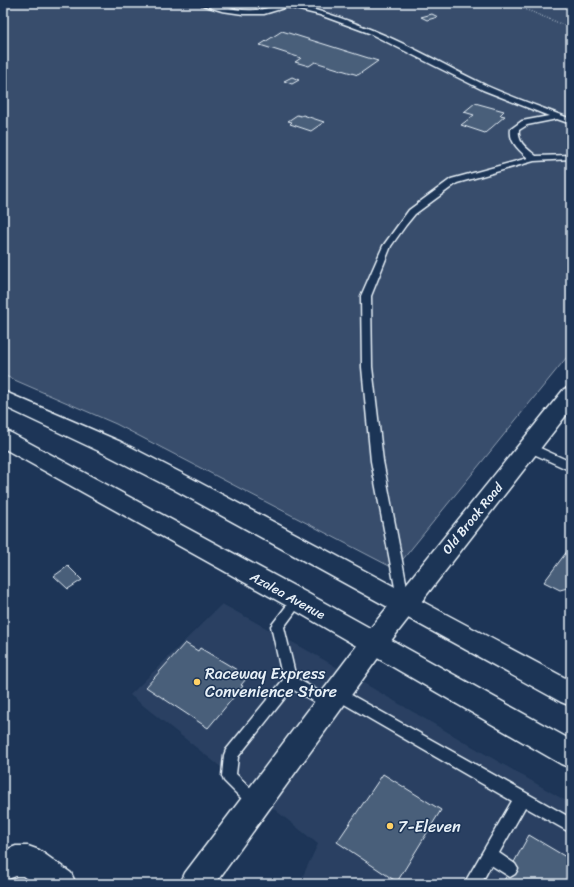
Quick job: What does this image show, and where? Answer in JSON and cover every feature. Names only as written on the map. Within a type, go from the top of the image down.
[{"type":"main road","name":"Old Brook Road","points":[[196,884],[374,643],[571,394]]},
{"type":"main road","points":[[3,398],[120,451],[571,694]]},
{"type":"main road","name":"Azalea Avenue","points":[[3,438],[298,600],[571,755]]},
{"type":"main road","points":[[3,866],[16,861],[28,861],[60,884]]},
{"type":"lane","points":[[199,3],[247,14],[277,9],[285,4],[340,20],[381,37],[486,88],[571,122]]},
{"type":"lane","points":[[534,159],[517,143],[514,137],[514,129],[525,123],[556,117]]},
{"type":"lane","points":[[404,604],[377,461],[367,367],[366,296],[387,246],[412,212],[454,181],[534,159],[571,157]]},
{"type":"lane","points":[[529,447],[571,467]]},
{"type":"lane","points":[[290,681],[277,626],[298,600]]},
{"type":"lane","points":[[290,681],[333,698],[522,798],[571,826]]},
{"type":"lane","points":[[256,802],[229,776],[231,755],[290,681]]},
{"type":"lane","points":[[472,884],[522,798]]},
{"type":"lane","points":[[489,855],[510,869]]},
{"type":"path","points":[[510,3],[571,28]]},
{"type":"shaded area","points":[[3,3],[571,3],[571,352],[395,569],[116,424],[3,375]]},
{"type":"shaded area","points":[[222,604],[312,653],[571,804],[571,884],[299,884],[318,844],[130,695]]},
{"type":"building","points":[[432,14],[438,17],[427,20],[421,17]]},
{"type":"building","points":[[282,31],[378,61],[358,75],[315,62],[309,66],[295,62],[301,58],[260,45]]},
{"type":"building","points":[[292,77],[299,80],[292,84],[284,81]]},
{"type":"building","points":[[475,103],[504,111],[500,115],[505,116],[485,133],[461,125],[474,115],[464,112]]},
{"type":"building","points":[[297,115],[303,115],[324,122],[311,131],[290,124],[292,122],[288,121]]},
{"type":"building","points":[[571,546],[571,587],[560,590],[544,582]]},
{"type":"building","points":[[68,566],[82,580],[68,589],[54,576]]},
{"type":"building","name":"Raceway Express Convenience Store","points":[[185,643],[198,651],[200,648],[237,670],[235,673],[246,679],[241,685],[243,686],[208,728],[146,687]]},
{"type":"building","name":"7-Eleven","points":[[383,774],[441,810],[397,882],[337,842]]},
{"type":"building","points":[[529,835],[571,860],[571,876],[567,884],[502,884]]},
{"type":"place","name":"Raceway Express Convenience Store","points":[[197,682]]},
{"type":"place","name":"7-Eleven","points":[[390,826]]}]
